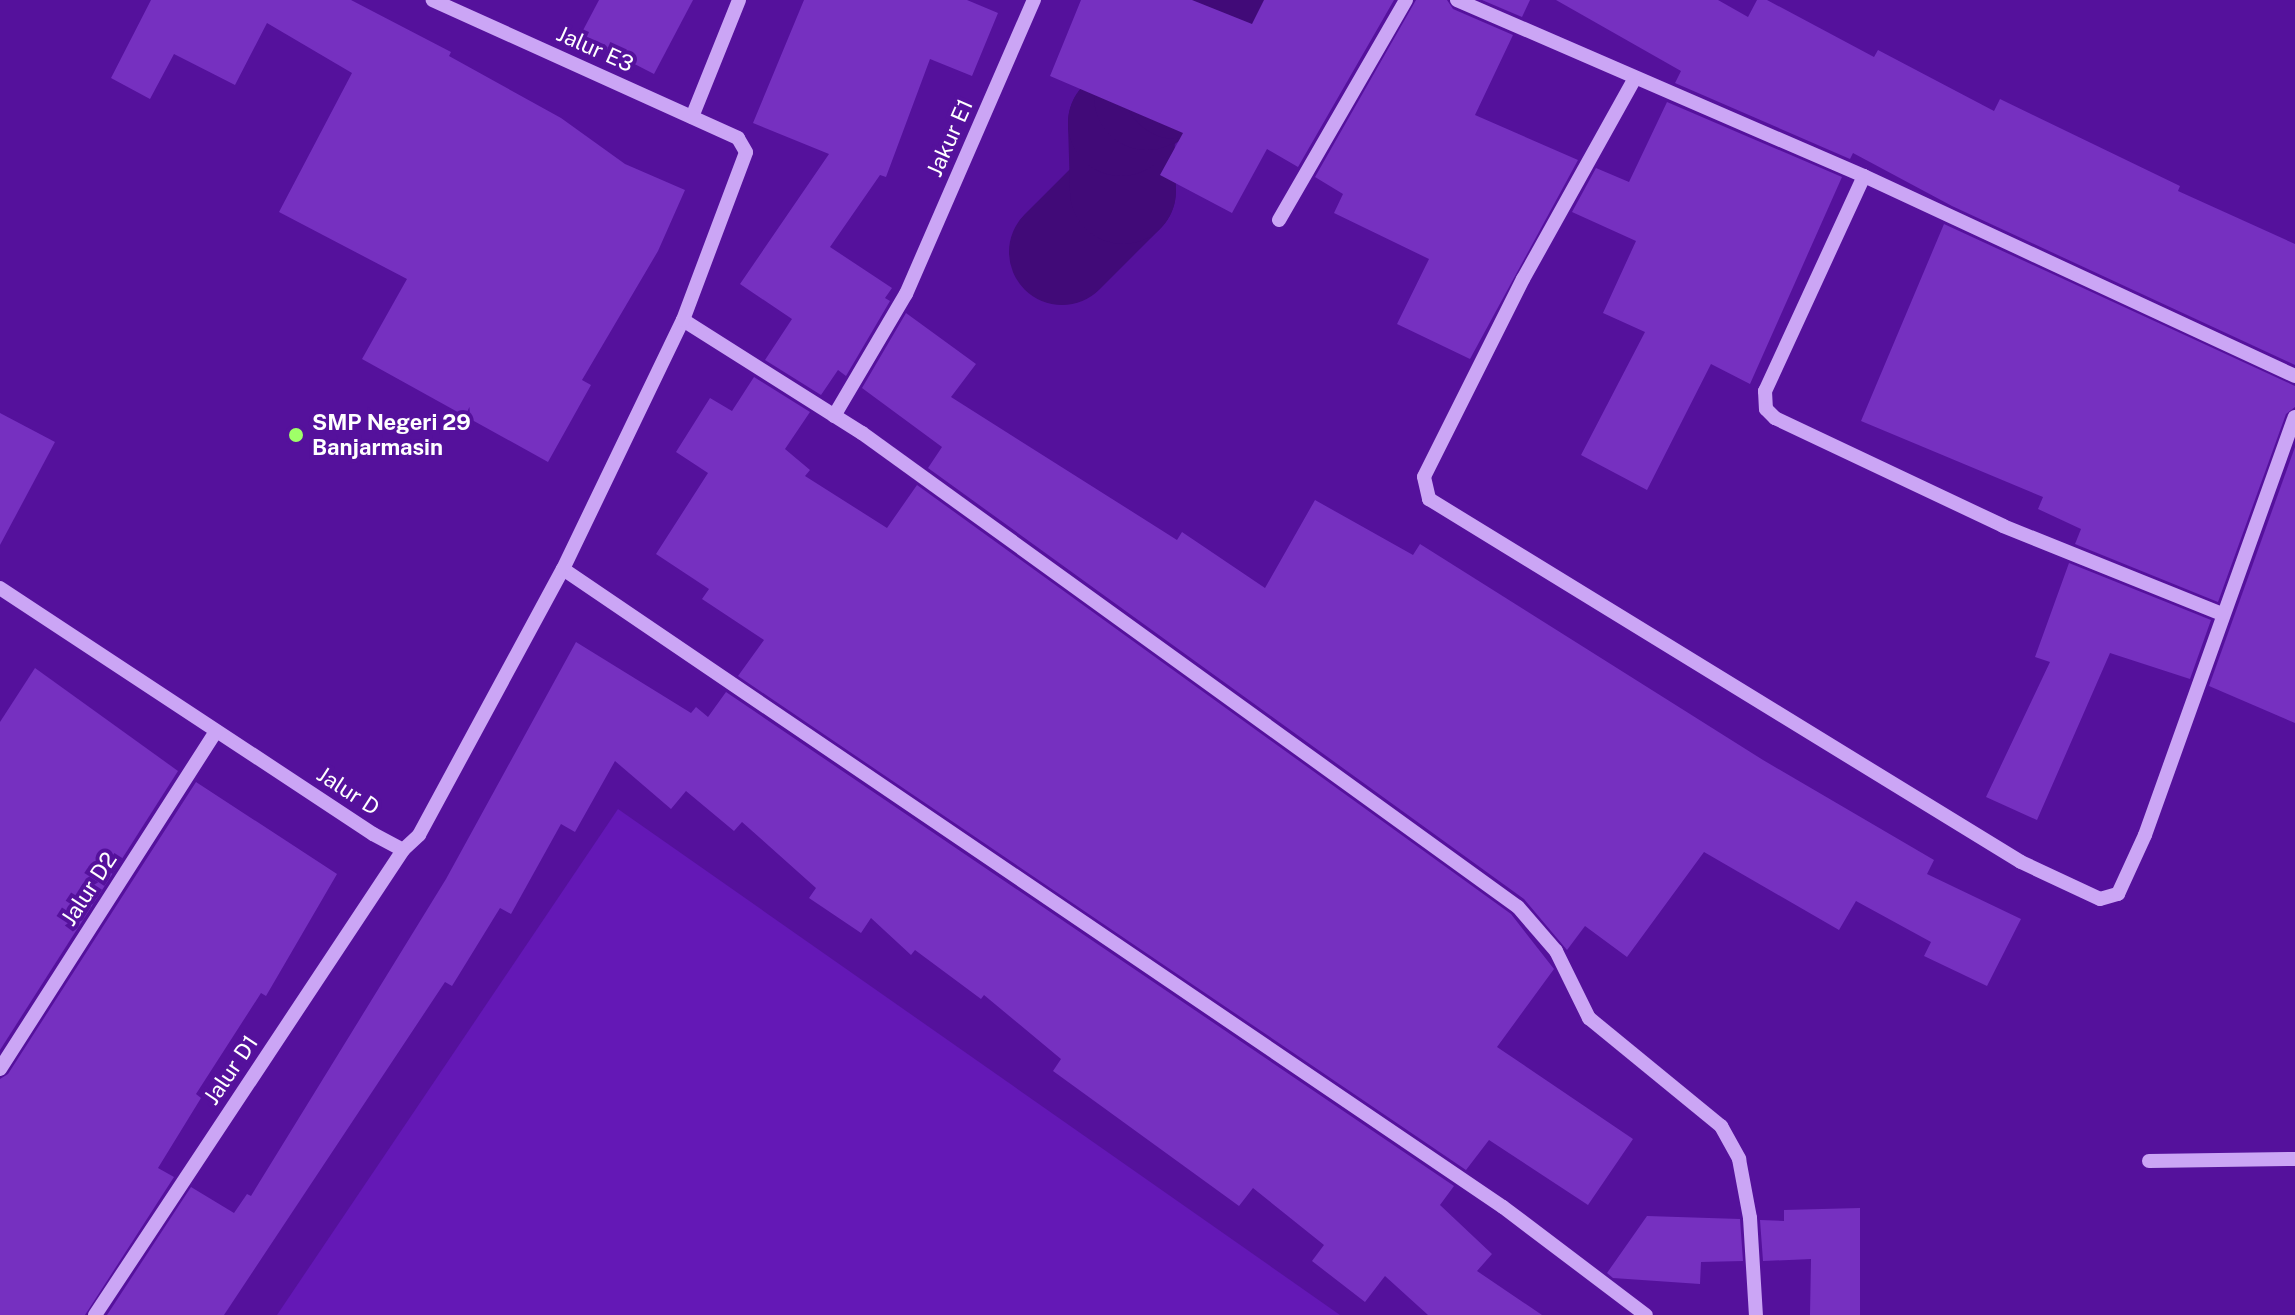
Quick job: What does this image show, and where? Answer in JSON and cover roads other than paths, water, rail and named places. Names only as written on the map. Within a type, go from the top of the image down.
[{"type":"street","name":"Jalur E3","points":[[433,0],[461,6],[738,138],[746,152],[683,320]]},
{"type":"street","points":[[692,117],[739,0]]},
{"type":"street","name":"Jakur E1","points":[[834,416],[906,294],[1034,0]]},
{"type":"street","points":[[1279,220],[1406,0]]},
{"type":"street","points":[[1457,0],[1864,176],[2295,376]]},
{"type":"street","points":[[1635,78],[1523,279],[1424,477],[1429,499],[2021,862],[2100,899],[2118,894],[2145,835],[2295,417]]},
{"type":"street","points":[[1864,176],[1765,391],[1766,409],[1775,418],[2003,526],[2222,614]]},
{"type":"street","points":[[403,850],[435,806],[563,569],[683,320],[834,416],[1518,907],[1556,951],[1589,1018],[1721,1126],[1742,1174],[1756,1315]]},
{"type":"street","points":[[563,569],[1503,1207],[1646,1315]]},
{"type":"street","name":"Jalur D","points":[[2,594],[403,850]]},
{"type":"street","name":"Jalur D2","points":[[0,1069],[216,731]]},
{"type":"street","name":"Jalur D1","points":[[95,1315],[403,850]]},
{"type":"street","points":[[2149,1161],[2295,1159]]},
{"type":"waterway","points":[[1062,252],[1123,191],[1121,123],[1147,97],[1176,86],[1214,0]]},
{"type":"place","name":"SMP Negeri 29 Banjarmasin","points":[[296,435]]}]
